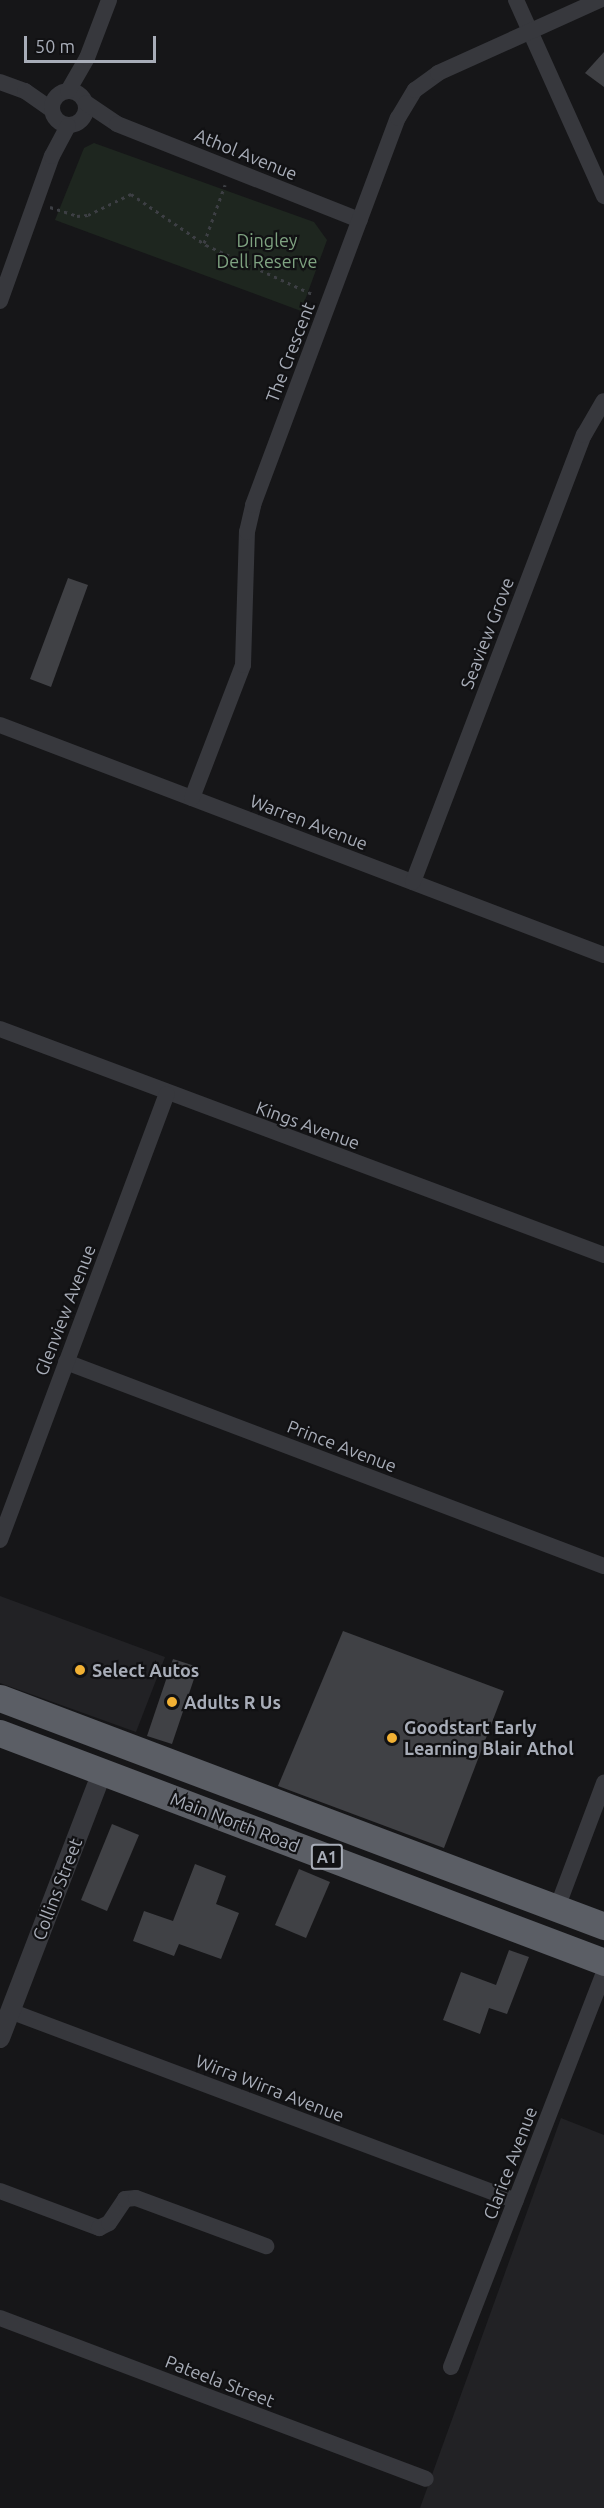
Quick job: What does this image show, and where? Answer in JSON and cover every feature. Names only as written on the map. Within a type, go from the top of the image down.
[{"type":"highway","name":"Main North Road","points":[[0,1698],[604,1926]]},
{"type":"highway","name":"Main North Road","points":[[0,1733],[604,1962]]},
{"type":"highway","name":"Collins Street","points":[[102,1772],[114,1741]]},
{"type":"street","points":[[0,301],[109,0]]},
{"type":"street","points":[[516,0],[604,196]]},
{"type":"street","name":"The Crescent","points":[[192,798],[243,664],[248,532],[253,505],[398,118],[415,90],[438,74],[600,0]]},
{"type":"street","points":[[0,82],[25,91],[75,96]]},
{"type":"street","points":[[25,91],[64,119]]},
{"type":"street","points":[[64,119],[54,99],[75,96]]},
{"type":"street","name":"Athol Avenue","points":[[75,96],[117,124],[360,220]]},
{"type":"street","name":"Athol Avenue","points":[[64,119],[117,124]]},
{"type":"street","name":"Seaview Grove","points":[[413,882],[584,435],[604,401]]},
{"type":"street","name":"Warren Avenue","points":[[0,726],[604,955]]},
{"type":"street","name":"Kings Avenue","points":[[0,1029],[167,1094],[604,1256]]},
{"type":"street","name":"Glenview Avenue","points":[[0,1540],[167,1094]]},
{"type":"street","name":"Prince Avenue","points":[[66,1362],[604,1566]]},
{"type":"street","name":"Collins Street","points":[[0,2038],[102,1772]]},
{"type":"street","points":[[557,1908],[604,1783]]},
{"type":"street","name":"Clarice Avenue","points":[[451,2367],[604,1972]]},
{"type":"street","name":"Wirra Wirra Avenue","points":[[10,2011],[516,2201]]},
{"type":"street","points":[[0,2190],[99,2228],[109,2223],[125,2199],[136,2198],[266,2246]]},
{"type":"street","name":"Pateela Street","points":[[0,2318],[426,2479]]},
{"type":"path","points":[[204,243],[230,169]]},
{"type":"path","points":[[36,202],[77,216],[131,194],[204,243],[329,302]]},
{"type":"shaded area","name":"Select Autos","points":[[0,1596],[165,1657],[136,1732],[0,1683]]},
{"type":"shaded area","points":[[561,2118],[604,2135],[604,2508],[420,2508]]},
{"type":"green space","name":"Dingley Dell Reserve","points":[[94,143],[314,222],[327,240],[301,311],[55,220],[84,148]]},
{"type":"building","points":[[604,52],[604,87],[585,73]]},
{"type":"building","points":[[68,578],[88,585],[51,687],[30,679]]},
{"type":"building","name":"Goodstart Early Learning Blair Athol","points":[[343,1631],[504,1691],[444,1848],[278,1786]]},
{"type":"building","name":"Adults R Us","points":[[173,1659],[198,1667],[172,1744],[147,1736]]},
{"type":"building","points":[[112,1824],[139,1835],[107,1911],[81,1900]]},
{"type":"building","points":[[195,1864],[226,1876],[216,1904],[239,1913],[221,1959],[179,1944],[174,1956],[133,1941],[144,1911],[173,1921]]},
{"type":"building","points":[[299,1869],[330,1882],[306,1938],[275,1925]]},
{"type":"building","points":[[509,1950],[529,1957],[507,2014],[489,2008],[480,2034],[443,2020],[461,1972],[496,1985]]},
{"type":"place","name":"Select Autos","points":[[80,1670]]},
{"type":"place","name":"Adults R Us","points":[[172,1702]]},
{"type":"place","name":"Goodstart Early Learning Blair Athol","points":[[392,1738]]}]
